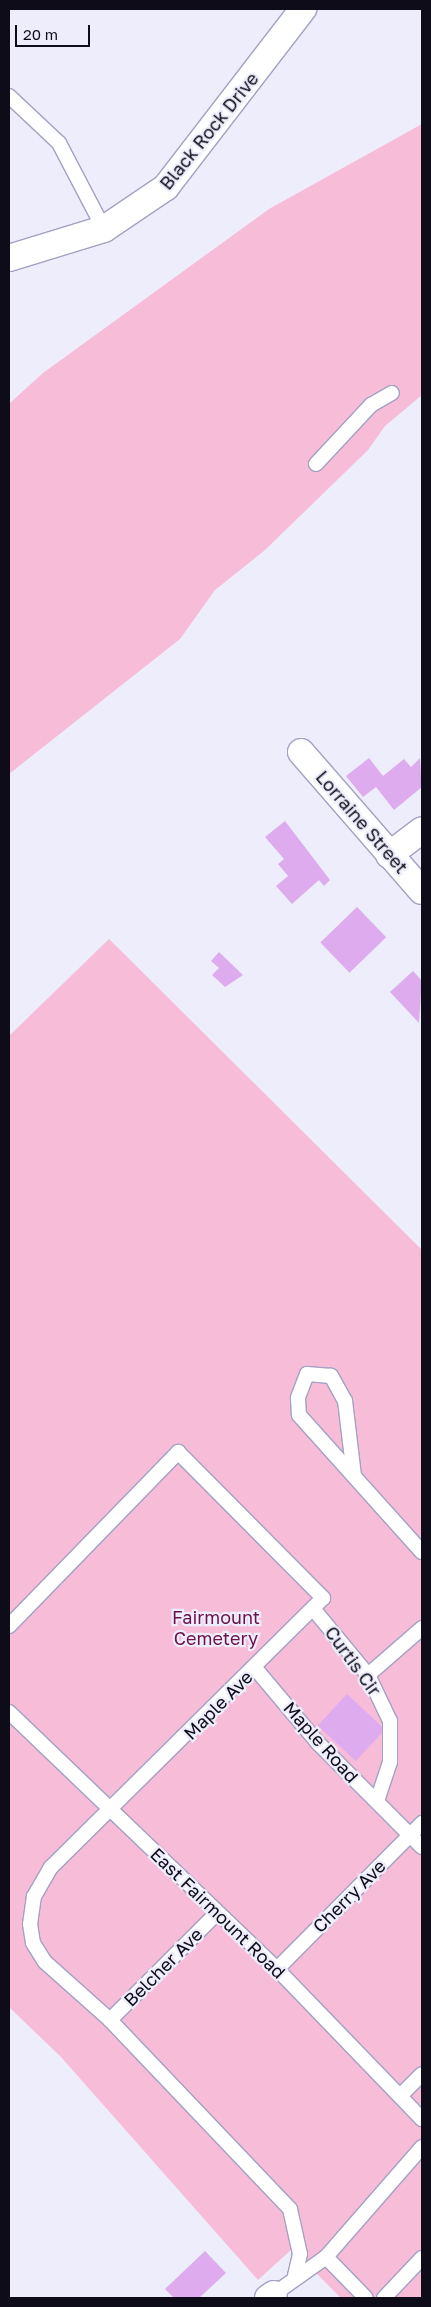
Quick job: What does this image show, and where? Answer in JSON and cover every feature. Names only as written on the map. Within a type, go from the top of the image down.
[{"type":"street","name":"Black Rock Drive","points":[[9,258],[104,229],[166,187],[303,9]]},
{"type":"street","name":"Lorraine Street","points":[[301,752],[422,892]]},
{"type":"street","points":[[389,855],[422,830]]},
{"type":"lane","points":[[9,96],[59,143],[104,229]]},
{"type":"lane","points":[[316,464],[371,405],[392,393]]},
{"type":"lane","points":[[354,1476],[345,1400],[331,1376],[307,1374],[298,1398],[299,1415],[422,1552]]},
{"type":"lane","name":"Maple Ave","points":[[9,1626],[178,1452],[323,1598],[315,1611],[112,1810],[51,1867],[34,1896],[30,1924],[33,1943],[45,1962],[110,2020],[290,2209],[300,2254],[295,2275]]},
{"type":"lane","name":"Curtis Cir","points":[[315,1611],[368,1675],[384,1706],[392,1740],[377,1802]]},
{"type":"lane","points":[[368,1675],[422,1628]]},
{"type":"lane","name":"Maple Road","points":[[255,1668],[318,1743],[422,1847]]},
{"type":"lane","name":"East Fairmount Road","points":[[9,1712],[112,1810],[402,2094],[422,2119]]},
{"type":"lane","name":"Cherry Ave","points":[[276,1970],[422,1823]]},
{"type":"lane","name":"Belcher Ave","points":[[110,2020],[217,1914]]},
{"type":"lane","points":[[402,2094],[422,2074]]},
{"type":"lane","points":[[271,2296],[295,2275],[326,2257],[422,2147]]},
{"type":"lane","points":[[326,2257],[366,2298]]},
{"type":"lane","points":[[384,2298],[422,2258]]},
{"type":"green space","points":[[422,124],[422,395],[385,426],[368,450],[265,550],[215,590],[180,639],[9,774],[10,403],[43,373],[269,209]]},
{"type":"green space","name":"Fairmount Cemetery","points":[[109,939],[422,1250],[422,2298],[341,2298],[292,2249],[258,2280],[61,2057],[9,2007],[9,1036]]},
{"type":"building","points":[[369,758],[383,776],[404,759],[411,767],[420,758],[422,787],[394,810],[376,787],[363,797],[346,776]]},
{"type":"building","points":[[285,821],[330,880],[324,886],[319,880],[292,904],[276,886],[288,876],[278,864],[284,859],[265,837]]},
{"type":"building","points":[[357,907],[386,937],[349,973],[320,942]]},
{"type":"building","points":[[219,952],[243,975],[225,987],[212,975],[219,968],[211,961]]},
{"type":"building","points":[[413,971],[422,981],[419,1023],[390,992]]},
{"type":"building","points":[[347,1694],[385,1729],[356,1761],[318,1725]]},
{"type":"building","points":[[205,2251],[226,2273],[199,2298],[174,2298],[165,2289]]}]
